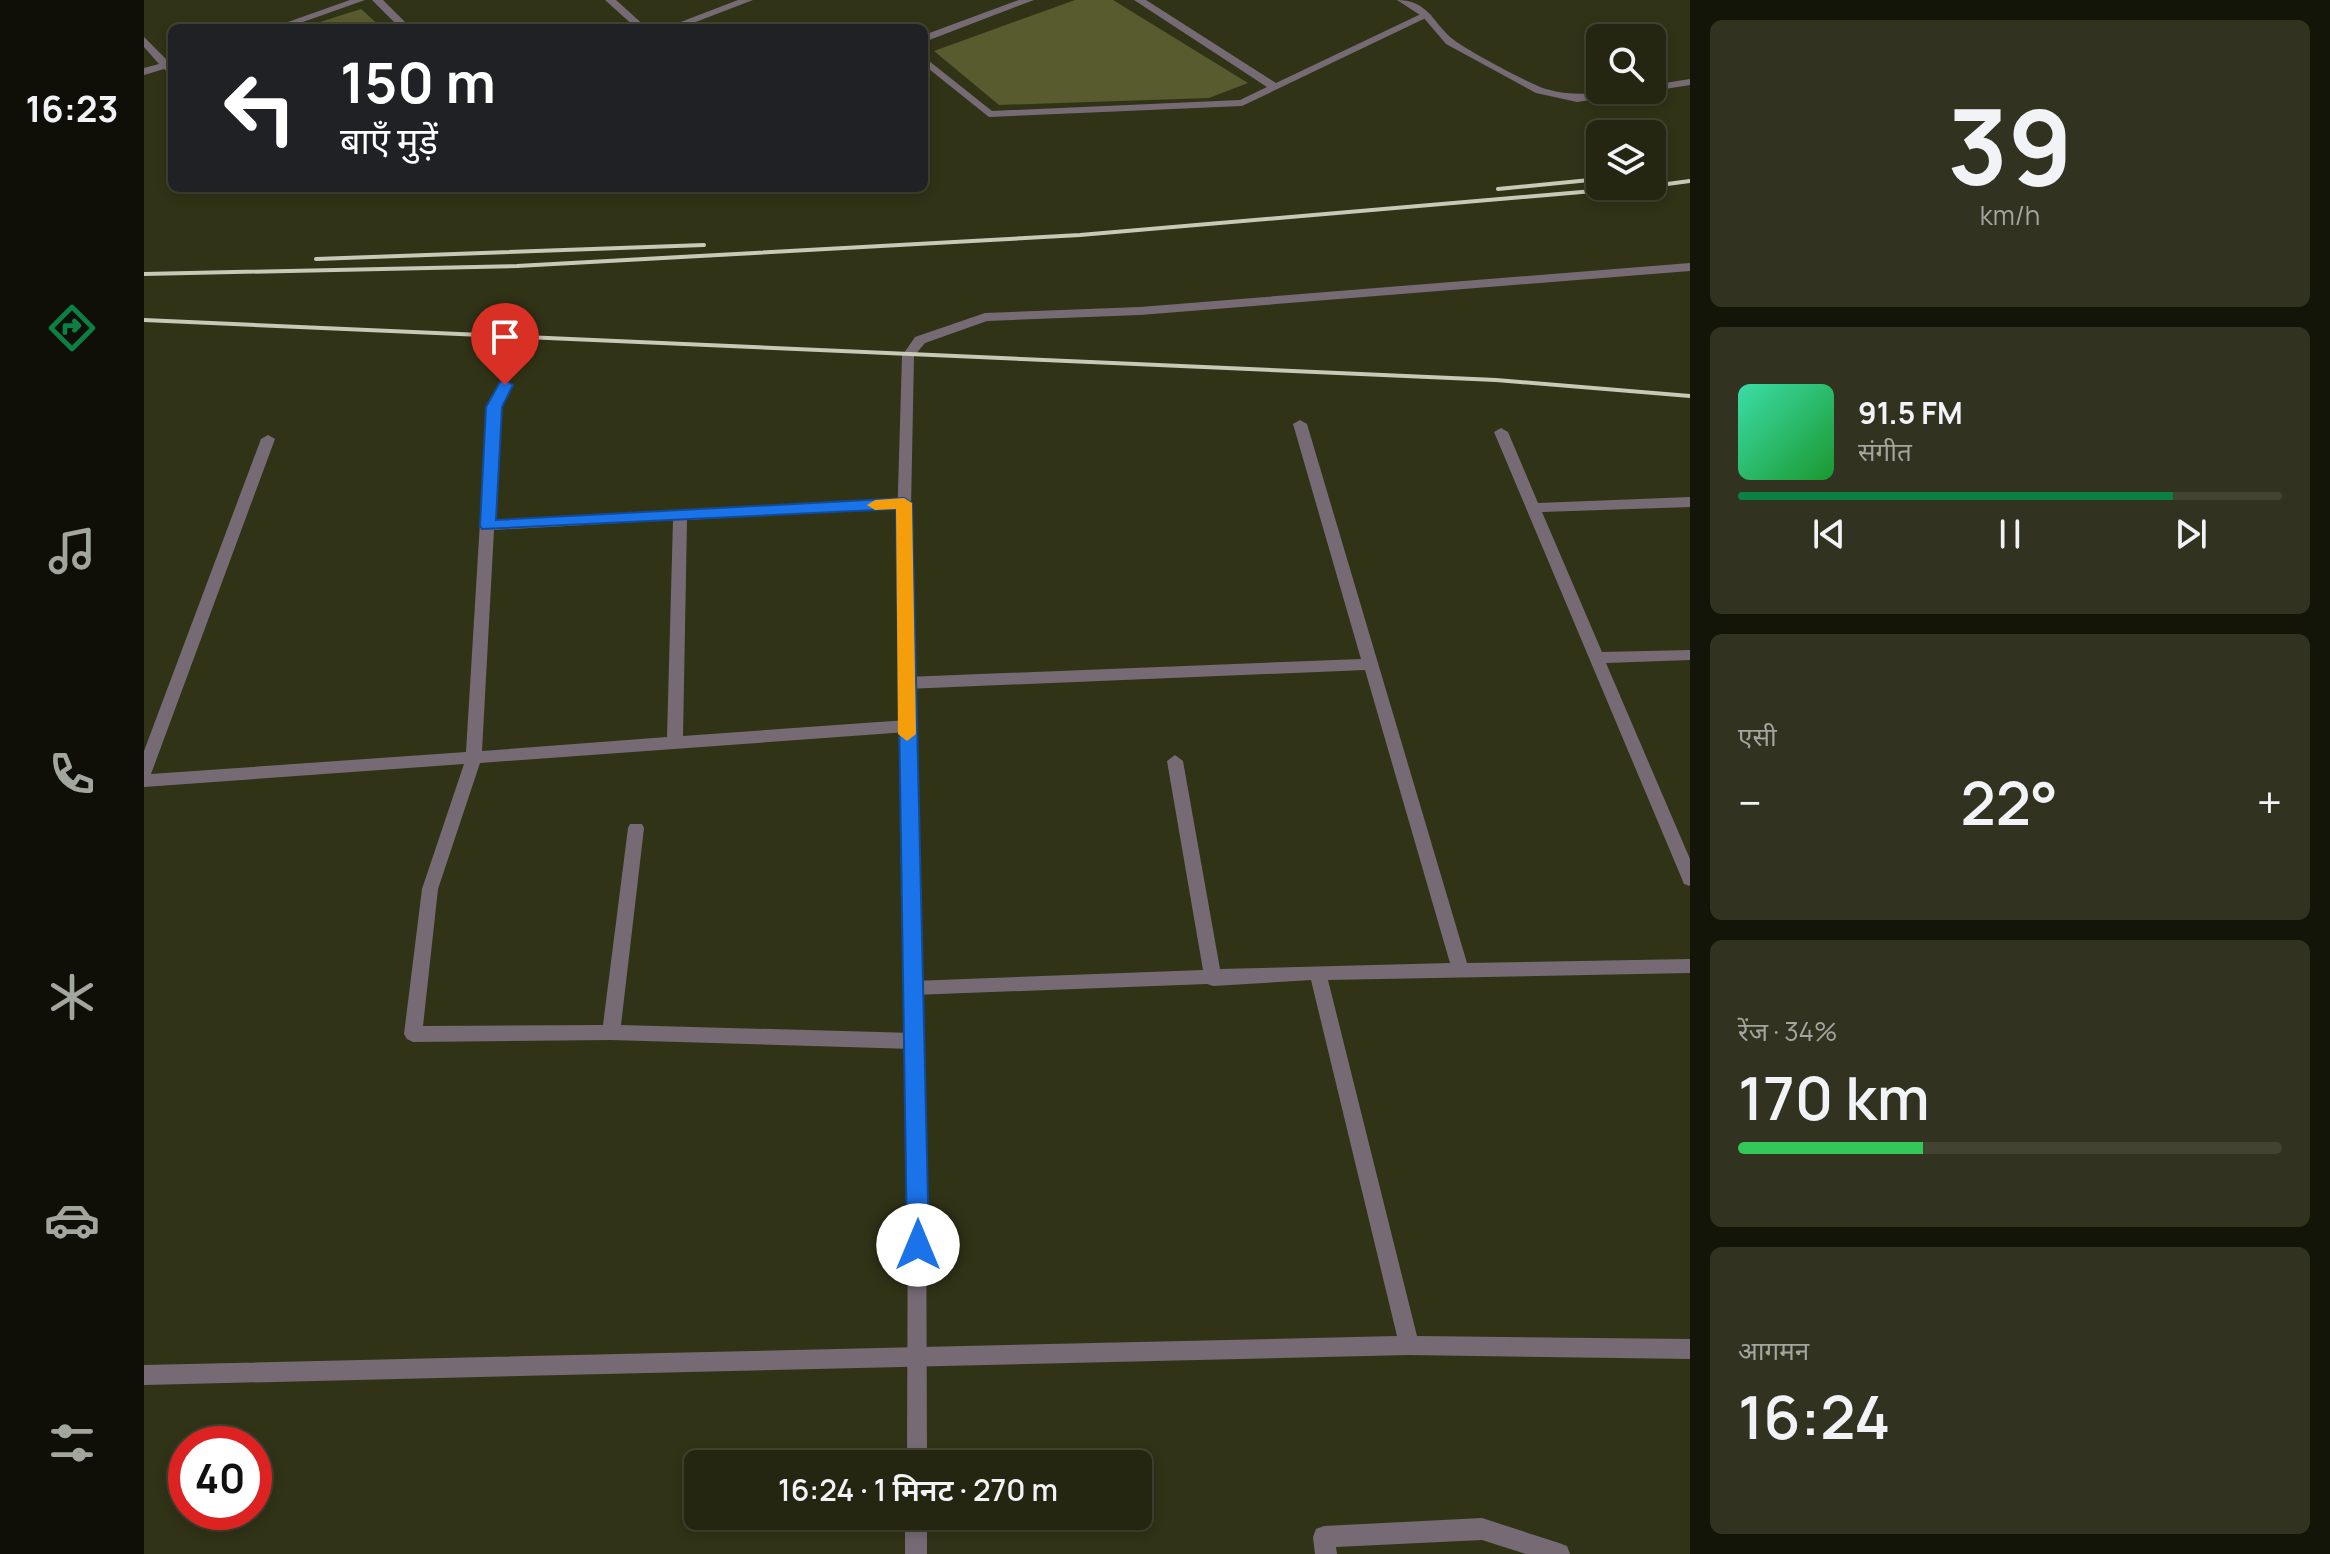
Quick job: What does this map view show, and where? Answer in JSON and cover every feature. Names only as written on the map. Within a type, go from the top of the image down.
[{"type":"street","points":[[288,24],[360,0]]},
{"type":"street","points":[[377,0],[402,24]]},
{"type":"street","points":[[610,0],[637,24]]},
{"type":"street","points":[[681,24],[748,0]]},
{"type":"street","points":[[928,38],[1029,0]]},
{"type":"street","points":[[1139,0],[1275,87]]},
{"type":"street","points":[[1402,0],[1427,15],[1450,42],[1540,91],[1577,99],[1586,98]]},
{"type":"street","points":[[928,63],[989,114],[1242,103],[1427,15]]},
{"type":"street","points":[[144,40],[168,65]]},
{"type":"street","points":[[144,72],[168,67]]},
{"type":"street","points":[[1666,86],[1690,82]]},
{"type":"street","points":[[917,1450],[914,1041],[904,503],[908,356],[920,340],[985,317],[1140,311],[1690,267]]},
{"type":"street","points":[[505,385],[494,407],[474,757],[430,889],[413,1034],[611,1032],[914,1041]]},
{"type":"street","points":[[1300,424],[1461,972]]},
{"type":"street","points":[[1501,432],[1690,879]]},
{"type":"street","points":[[144,772],[268,439]]},
{"type":"street","points":[[1533,508],[1690,502]]},
{"type":"street","points":[[488,526],[904,503]]},
{"type":"street","points":[[675,742],[680,515]]},
{"type":"street","points":[[1596,658],[1690,655]]},
{"type":"street","points":[[906,683],[1370,664]]},
{"type":"street","points":[[144,781],[907,726]]},
{"type":"street","points":[[1175,761],[1213,979]]},
{"type":"street","points":[[611,1032],[636,828]]},
{"type":"street","points":[[913,988],[1318,973],[1690,966]]},
{"type":"street","points":[[1318,973],[1409,1345]]},
{"type":"street","points":[[144,1375],[1409,1345],[1690,1349]]},
{"type":"street","points":[[1326,1554],[1324,1537],[1482,1529],[1559,1554]]},
{"type":"street","points":[[916,1530],[916,1554]]},
{"type":"green space","points":[[1075,0],[1113,0],[1248,83],[1209,98],[999,105],[934,51]]},
{"type":"green space","points":[[361,9],[378,24],[314,24]]},
{"type":"railway","points":[[1498,189],[1586,180]]},
{"type":"railway","points":[[1666,184],[1690,181]]},
{"type":"railway","points":[[144,274],[517,266],[1080,235],[1586,192]]},
{"type":"railway","points":[[316,259],[704,245]]},
{"type":"railway","points":[[144,320],[1496,380],[1690,396]]},
{"type":"slow traffic","points":[[875,505],[904,503],[907,734]]},
{"type":"route","points":[[505,385],[494,407],[488,526],[904,503],[918,1245]]}]
